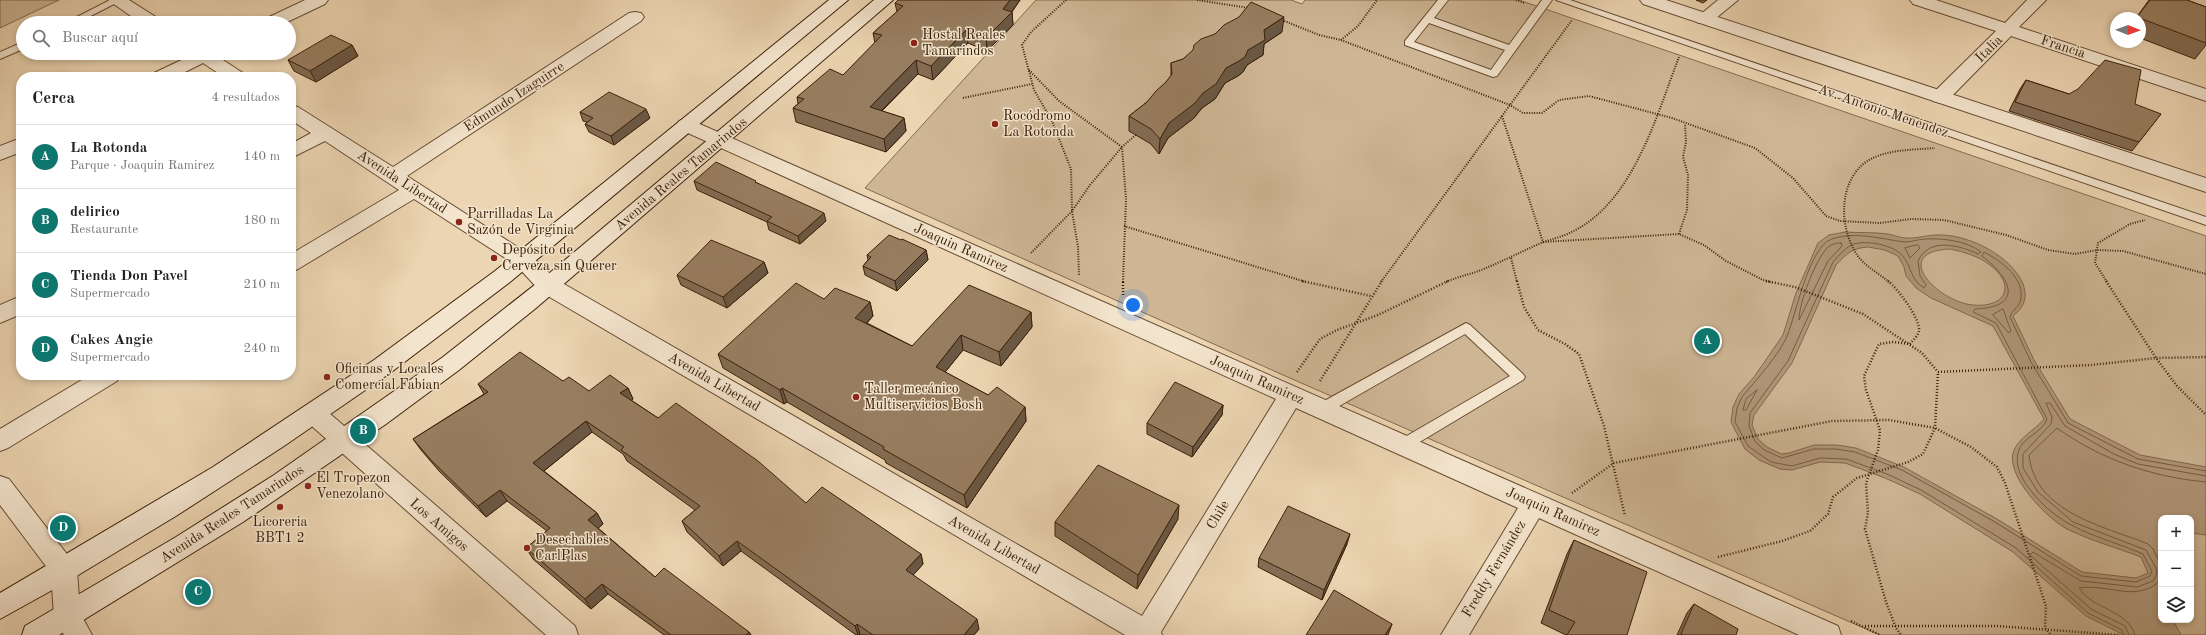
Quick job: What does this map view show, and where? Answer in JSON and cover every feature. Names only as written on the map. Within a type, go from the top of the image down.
[{"type":"street","points":[[117,0],[142,16]]},
{"type":"street","points":[[286,16],[319,0]]},
{"type":"street","points":[[0,607],[64,570],[313,413],[435,328],[523,260],[839,0]]},
{"type":"street","name":"Avenida Reales Tamarindos","points":[[36,635],[73,626],[165,558],[343,442],[426,383],[549,286],[884,0]]},
{"type":"street","points":[[1649,0],[2206,185]]},
{"type":"street","points":[[1704,19],[1728,0]]},
{"type":"street","name":"Francia","points":[[1919,0],[2206,95]]},
{"type":"street","name":"Italia","points":[[1940,97],[2009,30],[2037,0]]},
{"type":"street","name":"Edmundo Izaguirre","points":[[393,176],[635,18]]},
{"type":"street","points":[[170,72],[193,60]]},
{"type":"street","points":[[213,60],[230,72]]},
{"type":"street","name":"Avenida Libertad","points":[[296,115],[523,260],[549,286],[1147,635]]},
{"type":"street","name":"Joaquin Ramirez","points":[[686,125],[1293,384],[1322,409],[1828,635]]},
{"type":"street","points":[[296,149],[325,133]]},
{"type":"street","points":[[0,154],[16,146]]},
{"type":"street","points":[[296,261],[414,190]]},
{"type":"street","points":[[0,315],[16,307]]},
{"type":"street","points":[[0,442],[101,380]]},
{"type":"street","name":"Chile","points":[[1147,635],[1293,384]]},
{"type":"street","name":"Los Amigos","points":[[313,413],[343,442],[565,635]]},
{"type":"street","points":[[0,486],[64,570],[73,626]]},
{"type":"street","name":"Freddy Fernández","points":[[1454,635],[1534,504]]},
{"type":"lane","points":[[84,16],[117,0]]},
{"type":"lane","points":[[1443,0],[1408,43],[1494,74],[1547,0]]},
{"type":"lane","name":"Av. Antonio Menéndez","points":[[1561,0],[2206,222]]},
{"type":"lane","points":[[1428,19],[1511,49]]},
{"type":"lane","points":[[0,56],[16,48]]},
{"type":"lane","points":[[1322,409],[1466,328],[1519,377],[1403,445]]},
{"type":"path","points":[[1066,0],[1031,32],[1022,45],[1032,84],[1052,121],[1071,169],[1072,211],[1078,247],[1079,283]]},
{"type":"path","points":[[1197,0],[1251,8]]},
{"type":"path","points":[[1341,40],[1358,26],[1378,0]]},
{"type":"path","points":[[1319,382],[1371,296],[1572,19]]},
{"type":"path","points":[[1281,20],[1319,34],[1341,40],[1510,105],[1523,112],[1542,113],[1559,100],[1589,96],[1657,115],[1755,148],[1793,178],[1826,216],[1844,222],[1880,223],[1911,219],[1944,220],[2006,235],[2048,250],[2075,254],[2097,250],[2123,251],[2206,274]]},
{"type":"path","points":[[1293,384],[1320,339],[1378,315],[1454,278],[1511,258],[1543,242],[1565,235],[1587,222],[1606,208],[1620,191],[1633,167],[1657,115],[1681,52]]},
{"type":"path","points":[[1028,69],[1059,101],[1122,147],[1126,199],[1124,226],[1123,302]]},
{"type":"path","points":[[963,98],[1032,84]]},
{"type":"path","points":[[1502,116],[1543,242]]},
{"type":"path","points":[[1679,234],[1687,210],[1688,175],[1683,157],[1686,142],[1685,124]]},
{"type":"path","points":[[1025,258],[1072,211],[1090,185],[1122,147],[1142,129]]},
{"type":"path","points":[[1910,344],[1919,333],[1919,327],[1906,301],[1896,286],[1862,261],[1852,245],[1845,225],[1843,206],[1846,194],[1857,170],[1866,161],[1877,156],[1906,149],[1942,148]]},
{"type":"path","points":[[2146,220],[2130,224],[2098,243],[2095,263],[2156,358],[2177,386],[2206,414]]},
{"type":"path","points":[[1124,226],[1313,284],[1371,296]]},
{"type":"path","points":[[1543,242],[1679,234],[1704,245],[1726,261],[1763,280],[1795,287],[1864,314],[1922,353],[1938,372],[1935,428],[1923,454],[1908,462],[1857,478],[1833,497],[1828,514],[1810,531],[1782,541],[1717,558]]},
{"type":"path","points":[[1511,258],[1524,307],[1538,330],[1566,344],[1579,354],[1614,463],[1626,518]]},
{"type":"path","points":[[1901,635],[1896,628],[1886,602],[1865,529],[1868,513],[1866,483],[1878,450],[1880,430],[1864,376],[1879,344],[1893,342],[1910,344]]},
{"type":"path","points":[[1938,372],[2092,366],[2156,358],[2206,357]]},
{"type":"path","points":[[1566,498],[1614,463],[1727,440],[1832,421],[1889,420],[1935,428],[1971,447],[1997,467],[2005,483],[2008,496],[2046,606],[2045,628],[2051,635]]},
{"type":"path","points":[[1862,626],[1896,628],[1955,625],[2045,628],[2120,635]]},
{"type":"shaded area","points":[[0,0],[59,0],[25,16],[16,16],[16,20],[0,28]]},
{"type":"shaded area","points":[[1036,0],[1291,0],[1302,4],[1305,0],[1519,0],[2206,236],[2206,635],[1880,635],[1292,379],[865,188]]},
{"type":"water","points":[[1845,232],[1888,234],[1902,238],[1942,235],[1965,239],[1989,249],[2000,256],[2009,265],[2023,284],[2025,294],[2024,302],[2013,316],[2034,360],[2070,419],[2140,455],[2206,467],[2206,535],[2194,533],[2194,515],[2158,515],[2158,623],[2175,623],[2181,635],[2124,635],[2086,616],[2013,552],[1920,494],[1885,478],[1845,463],[1820,462],[1792,470],[1780,469],[1759,460],[1745,449],[1731,422],[1733,407],[1739,394],[1754,377],[1783,335],[1796,293],[1818,243],[1829,235]],"holes":[[[1868,247],[1885,250],[1898,256],[1904,267],[1906,276],[1916,288],[1931,298],[1993,326],[2044,419],[2020,441],[2014,450],[2012,460],[2015,471],[2030,496],[2050,517],[2069,530],[2141,557],[2148,573],[2136,578],[2082,572],[1997,519],[1904,467],[1856,448],[1837,445],[1814,445],[1782,454],[1767,447],[1758,439],[1752,425],[1754,415],[1792,363],[1836,265],[1853,250]],[[1950,249],[1981,259],[1998,273],[2005,288],[2004,294],[2000,299],[1993,303],[1984,305],[1973,305],[1959,302],[1934,287],[1926,277],[1921,267],[1923,259],[1932,252]]]},
{"type":"building","points":[[898,0],[1010,0],[1003,9],[1012,12],[986,38],[966,30],[931,66],[916,60],[870,107],[904,118],[884,139],[793,108],[804,99],[797,97],[830,69],[843,75],[882,35],[873,33],[903,6],[895,3]]},
{"type":"building","points":[[2150,0],[2187,0],[2206,7],[2206,43],[2146,20],[2146,12],[2141,12]]},
{"type":"building","points":[[1251,2],[1284,17],[1264,30],[1265,40],[1248,50],[1245,57],[1226,68],[1216,84],[1203,93],[1195,103],[1169,123],[1160,139],[1151,129],[1129,116],[1147,102],[1166,82],[1172,74],[1171,63],[1183,59],[1193,50],[1194,45],[1201,39],[1215,34],[1224,25],[1239,17]]},
{"type":"building","points":[[331,35],[352,45],[310,71],[288,60],[296,60],[296,55]]},
{"type":"building","points":[[2105,60],[2141,70],[2135,104],[2161,114],[2139,142],[2015,102],[2026,80],[2069,94],[2078,89]]},
{"type":"building","points":[[609,92],[646,109],[611,136],[585,124],[593,118],[580,112]]},
{"type":"building","points":[[716,162],[756,181],[755,182],[824,213],[798,236],[767,221],[772,217],[694,181]]},
{"type":"building","points":[[889,235],[926,250],[895,281],[863,266],[871,257],[867,255]]},
{"type":"building","points":[[711,240],[764,262],[723,297],[677,275]]},
{"type":"building","points":[[796,283],[824,299],[835,288],[870,302],[855,318],[912,346],[969,285],[1031,312],[999,352],[961,335],[936,367],[988,395],[997,387],[1025,407],[964,495],[883,449],[884,447],[782,388],[780,390],[718,354]]},
{"type":"building","points":[[520,352],[563,381],[569,377],[589,391],[610,375],[628,388],[620,393],[658,418],[676,403],[758,461],[806,503],[822,487],[921,554],[906,570],[977,619],[964,635],[873,635],[857,624],[855,626],[737,541],[719,556],[682,521],[700,506],[621,450],[624,447],[586,421],[533,463],[597,513],[588,520],[655,577],[664,568],[749,632],[746,635],[671,635],[602,584],[585,599],[526,548],[550,528],[500,490],[478,506],[431,460],[413,439],[488,392],[478,384]]},
{"type":"building","points":[[1175,382],[1223,405],[1193,447],[1147,423]]},
{"type":"building","points":[[1098,465],[1179,505],[1138,575],[1055,522]]},
{"type":"building","points":[[1288,506],[1350,534],[1324,590],[1259,558]]},
{"type":"building","points":[[1574,540],[1647,572],[1627,635],[1567,635],[1575,622],[1549,610]]},
{"type":"building","points":[[1334,590],[1392,624],[1385,635],[1306,635]]},
{"type":"building","points":[[1694,604],[1738,629],[1736,635],[1681,634]]},
{"type":"place","name":"Hostal Reales Tamarindos","points":[[914,43]]},
{"type":"place","name":"Rocódromo La Rotonda","points":[[995,124]]},
{"type":"place","name":"Parrilladas La Sazón de Virginia","points":[[459,222]]},
{"type":"place","name":"Depósito de Cerveza sin Querer","points":[[494,258]]},
{"type":"place","name":"La Rotonda","points":[[1707,341]]},
{"type":"place","name":"Oficinas y Locales Comercial Fabian","points":[[327,377]]},
{"type":"place","name":"Taller mecánico Multiservicios Bosh","points":[[856,397]]},
{"type":"place","name":"delirico","points":[[363,431]]},
{"type":"place","name":"El Tropezon Venezolano","points":[[308,486]]},
{"type":"place","name":"Licoreria BBT1 2","points":[[280,507]]},
{"type":"place","name":"Cakes Angie","points":[[63,528]]},
{"type":"place","name":"Desechables CarlPlas","points":[[527,548]]},
{"type":"place","name":"Tienda Don Pavel","points":[[198,592]]}]
